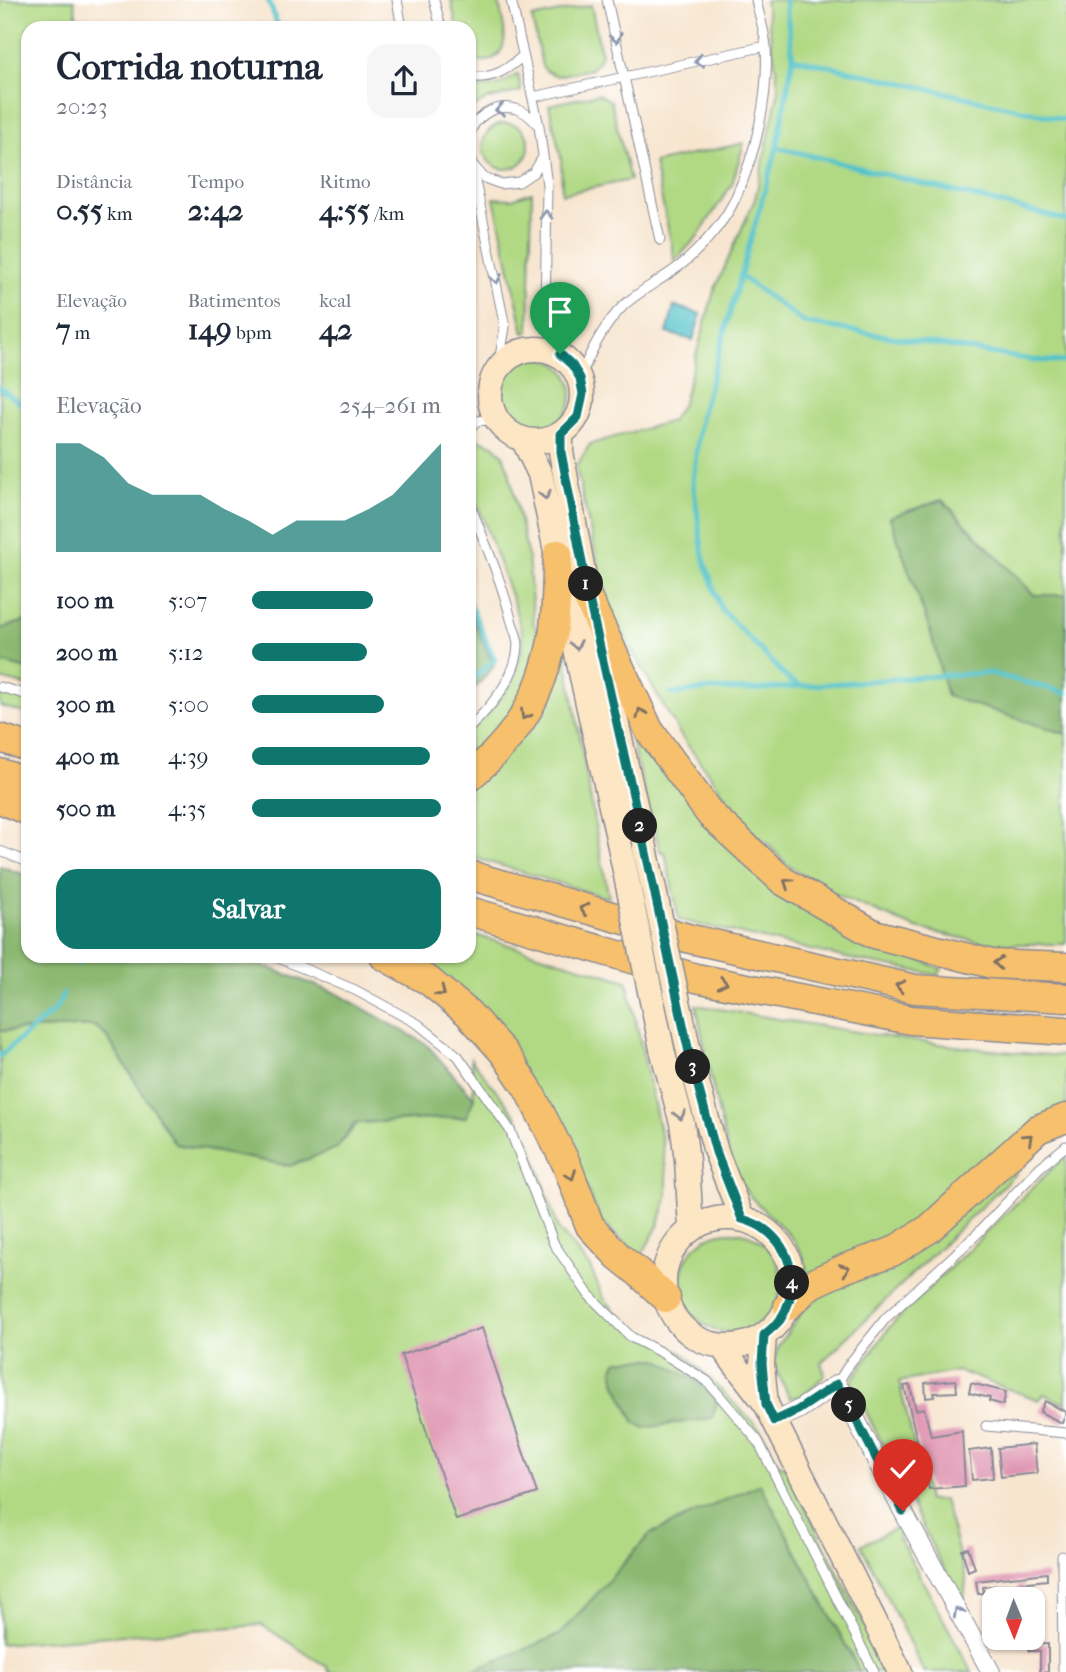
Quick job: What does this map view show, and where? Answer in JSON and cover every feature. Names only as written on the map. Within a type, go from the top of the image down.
[{"type":"highway","points":[[476,771],[513,733],[540,686],[553,634],[558,554]]},
{"type":"highway","points":[[589,599],[649,730],[709,814],[783,881],[874,934],[992,964],[1066,967]]},
{"type":"highway","points":[[0,738],[21,745]]},
{"type":"highway","points":[[0,773],[21,780]]},
{"type":"highway","points":[[0,799],[21,808]]},
{"type":"highway","points":[[476,877],[691,939],[915,989],[1066,998]]},
{"type":"highway","points":[[476,913],[696,978],[911,1020],[1066,1031]]},
{"type":"highway","points":[[397,963],[429,981],[468,1013],[504,1054],[527,1087],[566,1163],[590,1226],[618,1256],[666,1298]]},
{"type":"highway","points":[[788,1306],[811,1284],[892,1252],[929,1228],[1038,1129],[1066,1118]]},
{"type":"main road","points":[[526,349],[545,349],[560,354],[572,365],[580,378],[583,394],[578,417],[561,434],[536,441],[523,439],[513,435],[497,419],[491,402],[491,385],[507,357],[526,349]]},
{"type":"main road","points":[[561,434],[561,452],[589,599],[690,1057],[716,1152],[742,1219]]},
{"type":"main road","points":[[523,439],[540,474],[662,1049],[682,1123],[691,1229]]},
{"type":"main road","points":[[724,1217],[742,1219],[760,1226],[774,1237],[785,1252],[792,1269],[793,1287],[788,1306],[779,1322],[764,1335],[744,1344],[721,1346],[692,1335],[671,1312],[666,1298],[664,1272],[673,1248],[691,1229],[706,1221],[724,1217]]},
{"type":"main road","points":[[764,1335],[762,1364],[770,1413]]},
{"type":"main road","points":[[721,1346],[770,1413],[900,1672]]},
{"type":"street","points":[[770,1413],[798,1410],[837,1384],[889,1486],[991,1672]]},
{"type":"lane","points":[[397,0],[401,21]]},
{"type":"lane","points":[[434,0],[439,21]]},
{"type":"lane","points":[[511,0],[539,126],[547,185],[545,320],[560,354]]},
{"type":"lane","points":[[607,0],[660,240]]},
{"type":"lane","points":[[580,378],[589,355],[624,305],[688,260],[715,230],[735,200],[750,160],[764,96],[766,46],[756,0]]},
{"type":"lane","points":[[533,97],[766,46]]},
{"type":"lane","points":[[476,77],[484,78],[505,71],[523,56]]},
{"type":"lane","points":[[476,122],[488,111],[502,107],[517,109],[529,115],[539,126]]},
{"type":"lane","points":[[476,168],[484,177],[501,184],[519,182],[534,172],[543,157]]},
{"type":"lane","points":[[476,184],[505,327],[498,369]]},
{"type":"lane","points":[[476,422],[497,419]]},
{"type":"lane","points":[[476,520],[504,590],[518,645],[512,671],[506,683],[476,721]]},
{"type":"lane","points":[[0,687],[21,693]]},
{"type":"lane","points":[[0,851],[21,859]]},
{"type":"lane","points":[[291,963],[355,990],[418,1024],[458,1056],[510,1130],[554,1244],[589,1295],[631,1337],[707,1381],[758,1441],[874,1672]]},
{"type":"lane","points":[[837,1384],[886,1318],[977,1234],[1039,1168],[1066,1146]]},
{"type":"lane","points":[[986,1426],[1066,1433]]},
{"type":"lane","points":[[1062,1556],[1063,1672]]},
{"type":"green space","points":[[0,0],[74,0],[77,21],[21,21],[21,622],[0,629]]},
{"type":"green space","points":[[451,0],[498,0],[504,25],[502,49],[490,60],[476,60],[476,21],[456,21]]},
{"type":"green space","points":[[765,0],[1066,0],[1066,595],[1034,595],[942,500],[890,518],[931,633],[947,696],[1066,734],[1066,944],[989,944],[916,928],[827,891],[786,864],[769,845],[754,835],[681,736],[614,619],[595,552],[576,467],[590,444],[672,421],[683,402],[714,291],[755,199],[779,89]]},
{"type":"green space","points":[[591,5],[601,53],[599,60],[591,69],[557,76],[546,71],[542,66],[532,18]]},
{"type":"green space","points":[[518,74],[521,91],[486,100],[476,106],[476,87],[495,86]]},
{"type":"green space","points":[[598,94],[611,101],[630,180],[562,194],[561,158],[549,105]]},
{"type":"green space","points":[[506,123],[522,130],[529,146],[522,162],[506,169],[490,162],[483,146],[490,130]]},
{"type":"green space","points":[[744,143],[732,184],[698,236],[675,261],[654,163]]},
{"type":"green space","points":[[532,192],[529,331],[524,333],[494,198],[512,199]]},
{"type":"green space","points":[[537,358],[556,364],[566,374],[572,393],[566,412],[556,422],[537,428],[518,422],[508,412],[502,393],[508,374],[518,364]]},
{"type":"green space","points":[[476,439],[494,445],[503,455],[509,471],[528,557],[534,626],[541,632],[528,683],[504,727],[476,754],[476,724],[495,705],[512,681],[521,652],[522,633],[476,499]]},
{"type":"green space","points":[[942,500],[1034,595],[1066,595],[1066,734],[947,696],[931,633],[890,517]]},
{"type":"green space","points":[[21,622],[21,667],[0,662],[0,629]]},
{"type":"green space","points":[[476,626],[494,666],[476,686]]},
{"type":"green space","points":[[565,651],[609,898],[476,858],[476,776],[557,657]]},
{"type":"green space","points":[[0,662],[21,667],[21,684],[0,679]]},
{"type":"green space","points":[[0,692],[21,698],[21,712],[0,706]]},
{"type":"green space","points":[[621,703],[654,751],[840,927],[942,969],[938,975],[851,959],[679,920],[665,853],[660,851]]},
{"type":"green space","points":[[0,866],[21,874],[21,963],[256,963],[336,993],[426,1044],[474,1098],[466,1117],[355,1123],[337,1148],[290,1166],[175,1144],[107,1037],[95,1026],[0,1031]]},
{"type":"green space","points":[[476,935],[627,981],[662,1141],[667,1180],[667,1198],[658,1226],[640,1258],[601,1221],[554,1111],[408,963],[476,963]]},
{"type":"green space","points":[[696,1005],[926,1042],[1066,1056],[1066,1109],[907,1232],[807,1276],[805,1261],[799,1249],[782,1227],[743,1187],[734,1169],[722,1129]]},
{"type":"green space","points":[[95,1026],[107,1037],[339,1145],[358,1123],[466,1117],[474,1098],[471,1059],[515,1114],[532,1147],[558,1229],[590,1267],[603,1297],[629,1326],[686,1355],[761,1430],[779,1465],[784,1465],[888,1672],[860,1672],[760,1484],[650,1534],[561,1634],[470,1672],[329,1672],[327,1667],[262,1625],[0,1644],[0,1031]]},
{"type":"green space","points":[[1060,1130],[821,1363],[825,1374],[814,1387],[801,1396],[790,1398],[773,1364],[779,1345],[811,1298]]},
{"type":"green space","points":[[1066,1155],[1066,1404],[1044,1394],[1039,1400],[958,1371],[899,1382],[928,1501],[944,1500],[966,1579],[964,1602],[942,1566],[851,1381],[892,1324]]},
{"type":"green space","points":[[731,1232],[759,1240],[773,1254],[781,1282],[773,1310],[759,1324],[731,1332],[703,1324],[689,1310],[681,1282],[689,1254],[703,1240]]},
{"type":"green space","points":[[658,1359],[707,1388],[718,1400],[712,1418],[644,1428],[634,1421],[616,1384],[613,1368],[616,1362]]},
{"type":"green space","points":[[760,1484],[860,1672],[470,1672],[561,1634],[650,1534]]},
{"type":"green space","points":[[904,1524],[907,1528],[898,1536],[972,1672],[924,1672],[861,1545]]},
{"type":"water","points":[[674,306],[701,314],[693,340],[667,333]]},
{"type":"building","points":[[482,1328],[537,1493],[456,1520],[401,1355]]},
{"type":"building","points":[[956,1380],[957,1392],[934,1393],[935,1397],[926,1398],[925,1383]]},
{"type":"building","points":[[971,1383],[1006,1392],[1003,1405],[989,1401],[990,1398],[969,1393]]},
{"type":"building","points":[[910,1385],[916,1410],[924,1408],[931,1436],[962,1431],[965,1486],[929,1489],[904,1386]]},
{"type":"building","points":[[1045,1401],[1066,1412],[1062,1423],[1040,1412]]},
{"type":"building","points":[[1034,1444],[1037,1473],[1001,1477],[998,1448]]},
{"type":"building","points":[[991,1448],[993,1478],[972,1480],[969,1451]]},
{"type":"building","points":[[968,1548],[975,1568],[968,1571],[962,1550]]},
{"type":"building","points":[[1047,1573],[1047,1580],[982,1587],[982,1593],[978,1594],[976,1581]]},
{"type":"building","points":[[1045,1644],[1048,1644],[1048,1672],[1040,1672],[1040,1651],[1029,1650],[1045,1650]]},
{"type":"waterway","points":[[268,0],[276,21]]},
{"type":"waterway","points":[[785,0],[793,58],[777,147],[700,419],[693,481],[703,556],[721,609],[788,679],[801,686]]},
{"type":"waterway","points":[[793,58],[1066,120]]},
{"type":"waterway","points":[[777,147],[1066,220]]},
{"type":"waterway","points":[[740,276],[805,323],[1033,360],[1066,362]]},
{"type":"waterway","points":[[0,388],[21,404]]},
{"type":"waterway","points":[[476,618],[495,660],[476,676]]},
{"type":"waterway","points":[[670,694],[710,689],[750,690],[990,673],[1066,693]]},
{"type":"waterway","points":[[0,1056],[56,1009],[63,994]]},
{"type":"route","points":[[560,354],[572,365],[580,378],[583,394],[578,417],[561,434],[561,452],[589,599],[703,1109],[716,1152],[742,1219],[760,1226],[774,1237],[785,1252],[792,1269],[793,1287],[788,1306],[779,1322],[764,1335],[762,1364],[766,1404],[774,1421],[798,1410],[837,1384],[903,1511]]}]
